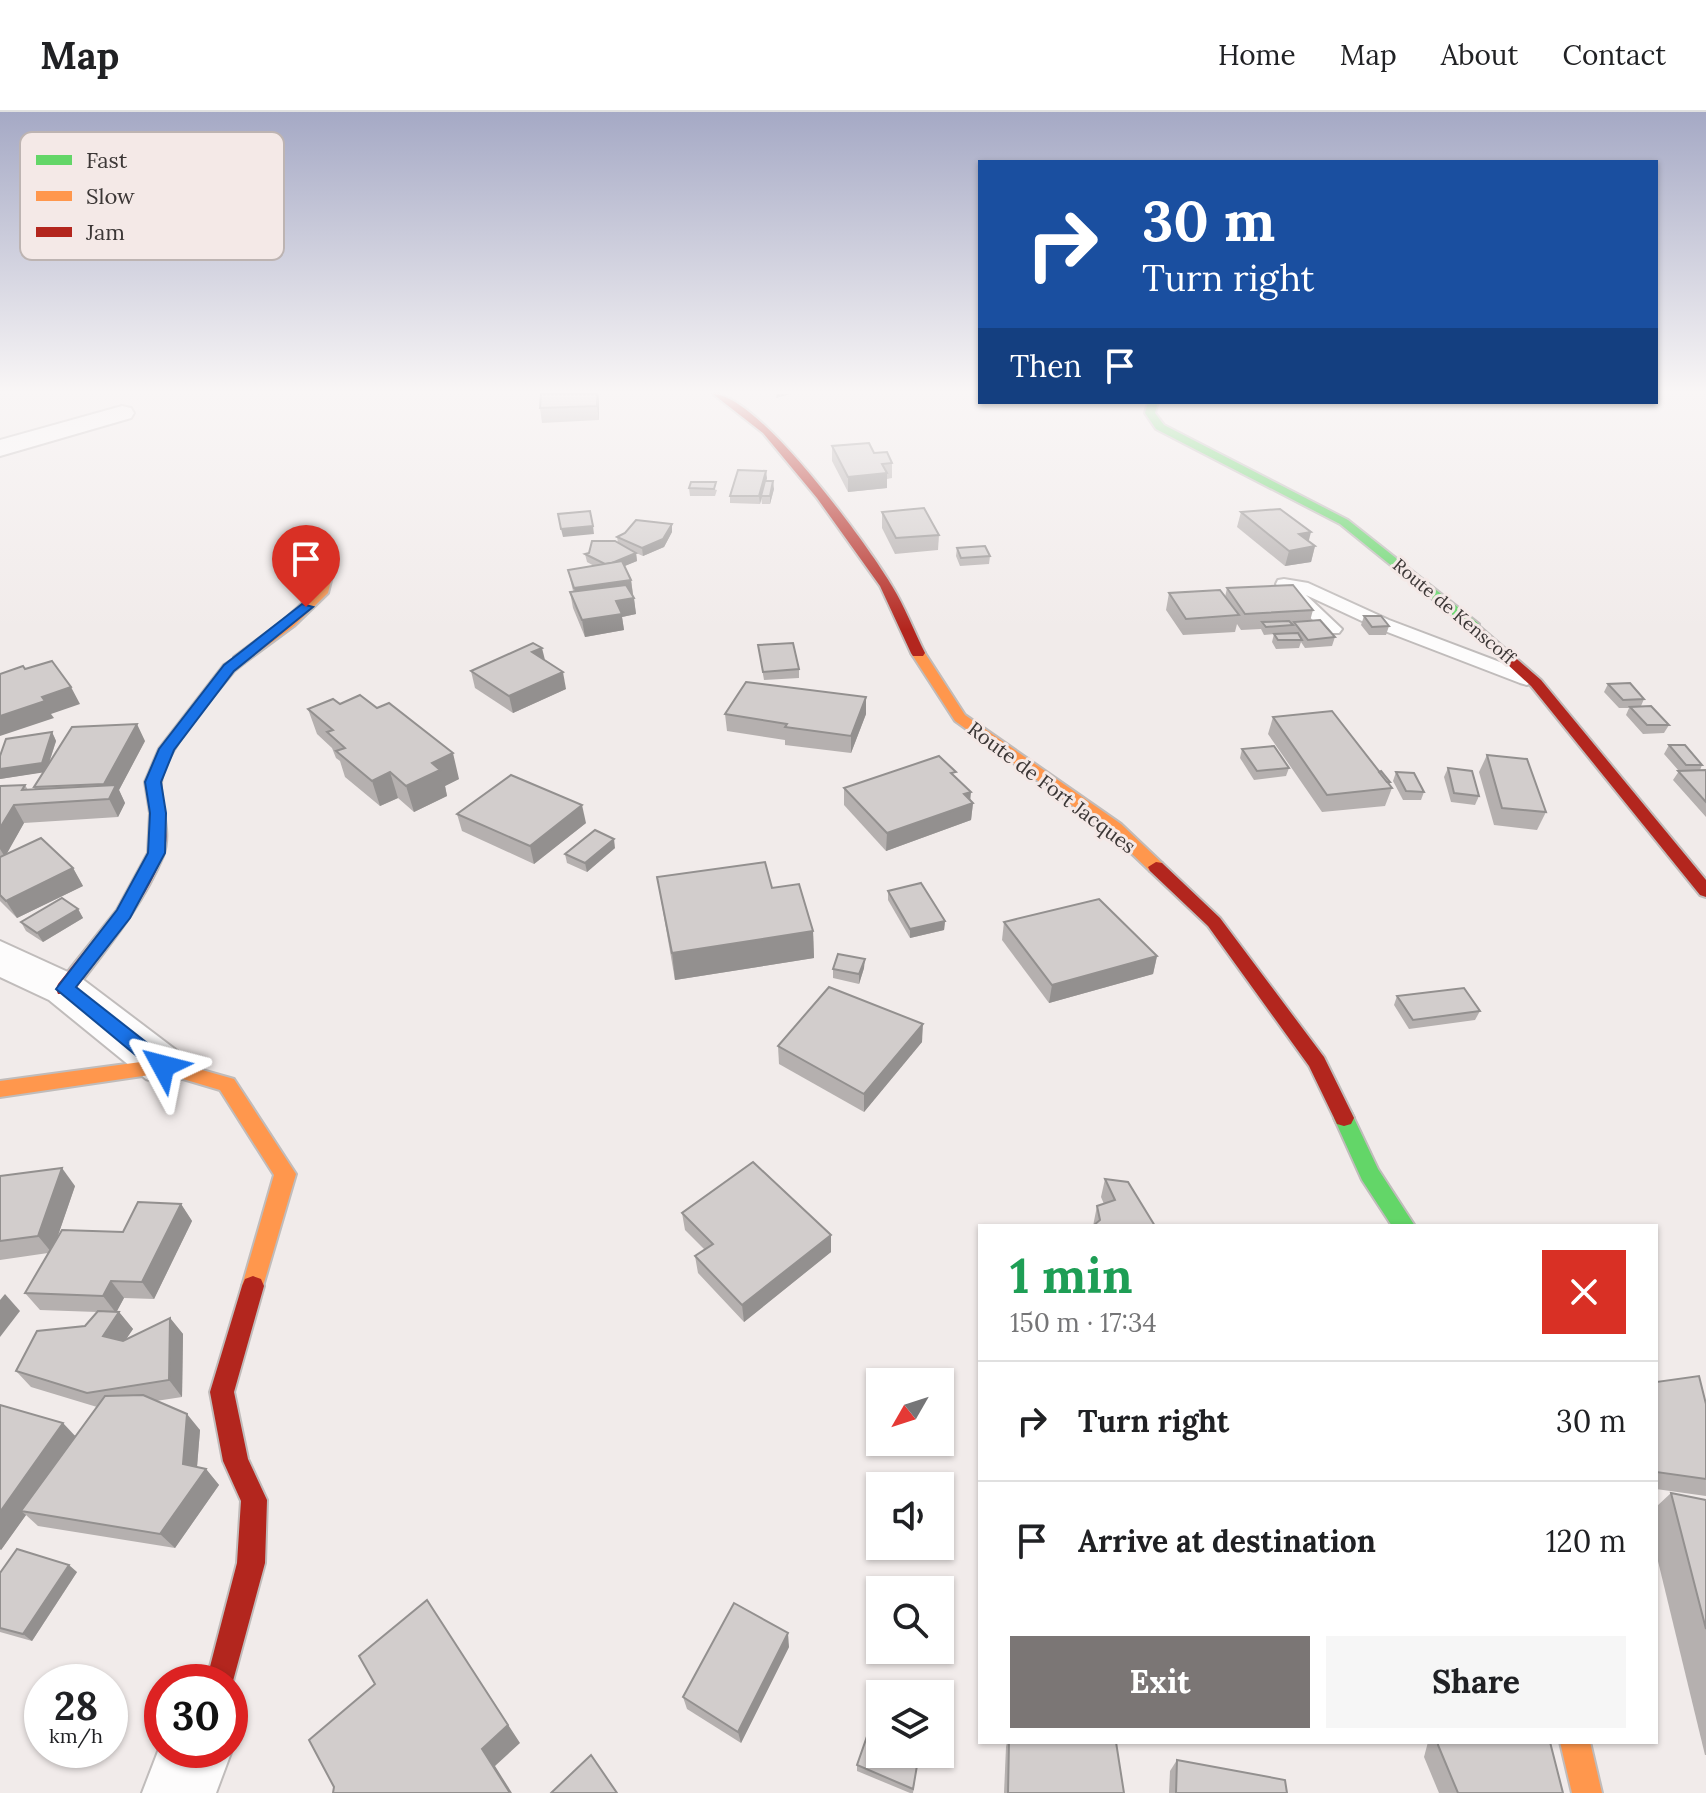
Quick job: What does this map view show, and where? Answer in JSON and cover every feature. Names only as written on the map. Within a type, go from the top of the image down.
[{"type":"street","name":"Route de Fort Jacques","points":[[801,472],[886,586],[926,669],[960,718],[1115,828],[1214,922],[1317,1062],[1370,1174],[1403,1224]]},
{"type":"street","name":"Route de Kenscoff","points":[[1248,472],[1344,522],[1460,613],[1536,683],[1706,891]]},
{"type":"street","points":[[65,989],[124,913],[156,853],[158,813],[153,782],[166,749],[229,668],[289,623],[324,590],[329,564]]},
{"type":"street","points":[[0,956],[65,989],[163,1066],[227,1084],[285,1174],[222,1392],[236,1461],[254,1500],[251,1563],[225,1664]]},
{"type":"street","points":[[0,1089],[163,1066]]},
{"type":"street","points":[[1575,1744],[1587,1793]]},
{"type":"street","points":[[179,1793],[188,1768]]},
{"type":"lane","points":[[1333,629],[1284,584],[1302,587],[1383,624],[1536,683]]},
{"type":"building","points":[[737,472],[766,472],[759,496],[730,496]]},
{"type":"building","points":[[846,472],[887,473],[848,477]]},
{"type":"building","points":[[765,481],[773,481],[770,496],[761,496]]},
{"type":"building","points":[[691,482],[716,482],[714,489],[689,488]]},
{"type":"building","points":[[924,508],[939,535],[896,538],[882,512]]},
{"type":"building","points":[[1280,509],[1311,532],[1299,534],[1315,546],[1289,551],[1241,512]]},
{"type":"building","points":[[590,511],[593,526],[561,529],[558,514]]},
{"type":"building","points":[[636,520],[672,524],[663,539],[642,548],[617,537]]},
{"type":"building","points":[[592,541],[615,541],[636,553],[605,564],[585,554],[589,553]]},
{"type":"building","points":[[985,546],[990,556],[961,558],[957,548]]},
{"type":"building","points":[[622,561],[631,580],[574,588],[568,570]]},
{"type":"building","points":[[626,585],[634,598],[616,601],[622,614],[582,620],[570,592]]},
{"type":"building","points":[[1293,585],[1313,610],[1245,614],[1227,588]]},
{"type":"building","points":[[1220,590],[1239,615],[1186,619],[1169,593]]},
{"type":"building","points":[[1364,616],[1381,616],[1389,626],[1372,627]]},
{"type":"building","points":[[1320,620],[1335,637],[1308,640],[1294,622]]},
{"type":"building","points":[[1289,621],[1293,625],[1266,627],[1262,622]]},
{"type":"building","points":[[1298,633],[1302,640],[1278,640],[1274,634]]},
{"type":"building","points":[[533,643],[542,648],[532,652],[563,672],[509,696],[471,671]]},
{"type":"building","points":[[793,643],[799,669],[763,672],[758,645]]},
{"type":"building","points":[[52,661],[71,687],[42,697],[45,701],[0,716],[0,674]]},
{"type":"building","points":[[746,682],[866,697],[851,736],[785,727],[787,724],[725,714]]},
{"type":"building","points":[[1630,683],[1644,699],[1623,700],[1608,684]]},
{"type":"building","points":[[360,695],[377,708],[389,703],[453,753],[432,763],[440,770],[406,786],[390,772],[372,781],[336,751],[345,748],[327,732],[333,730],[308,709],[333,699],[340,704]]},
{"type":"building","points":[[1651,706],[1669,725],[1647,725],[1630,707]]},
{"type":"building","points":[[1332,711],[1392,788],[1327,795],[1273,717]]},
{"type":"building","points":[[137,724],[104,784],[34,787],[72,727]]},
{"type":"building","points":[[52,732],[42,763],[0,769],[0,756],[6,739]]},
{"type":"building","points":[[1669,745],[1685,745],[1702,765],[1686,765]]},
{"type":"building","points":[[1274,746],[1289,768],[1257,771],[1242,749]]},
{"type":"building","points":[[1487,755],[1527,759],[1546,812],[1502,808]]},
{"type":"building","points":[[939,756],[971,792],[964,794],[973,803],[887,833],[844,788]]},
{"type":"building","points":[[1448,768],[1472,771],[1479,796],[1454,793]]},
{"type":"building","points":[[1706,770],[1706,802],[1678,771]]},
{"type":"building","points":[[1396,772],[1414,773],[1424,792],[1406,791]]},
{"type":"building","points":[[511,775],[582,805],[530,846],[457,814]]},
{"type":"building","points":[[25,785],[22,790],[116,785],[109,799],[14,805],[0,828],[0,786]]},
{"type":"building","points":[[595,830],[614,839],[585,863],[565,854]]},
{"type":"building","points":[[41,838],[73,868],[6,901],[0,895],[0,857]]},
{"type":"building","points":[[765,862],[772,888],[799,884],[813,931],[672,953],[657,877]]},
{"type":"building","points":[[921,883],[945,921],[910,929],[888,891]]},
{"type":"building","points":[[62,898],[78,909],[37,933],[21,922]]},
{"type":"building","points":[[1099,899],[1157,956],[1052,985],[1004,922]]},
{"type":"building","points":[[838,954],[865,959],[859,974],[833,969]]},
{"type":"building","points":[[829,987],[923,1024],[864,1094],[778,1046]]},
{"type":"building","points":[[1464,988],[1480,1011],[1413,1020],[1397,996]]},
{"type":"building","points":[[753,1162],[831,1235],[742,1305],[695,1256],[713,1244],[682,1213]]},
{"type":"building","points":[[62,1168],[38,1236],[0,1241],[0,1176]]},
{"type":"building","points":[[1105,1179],[1128,1182],[1154,1224],[1095,1224],[1100,1220],[1097,1206],[1115,1200]]},
{"type":"building","points":[[138,1202],[181,1204],[142,1282],[111,1281],[103,1296],[25,1293],[62,1230],[123,1232]]},
{"type":"building","points":[[98,1311],[119,1312],[103,1336],[123,1341],[170,1318],[169,1380],[87,1393],[16,1371],[37,1331],[85,1326]]},
{"type":"building","points":[[1699,1376],[1706,1404],[1706,1479],[1658,1472],[1658,1382]]},
{"type":"building","points":[[143,1395],[187,1414],[183,1464],[206,1469],[160,1534],[21,1511],[105,1396]]},
{"type":"building","points":[[0,1405],[63,1423],[0,1512]]},
{"type":"building","points":[[1671,1493],[1706,1500],[1706,1629]]},
{"type":"building","points":[[17,1549],[69,1565],[23,1634],[0,1628],[0,1573]]},
{"type":"building","points":[[427,1600],[508,1725],[482,1749],[510,1793],[333,1793],[334,1787],[309,1740],[375,1684],[359,1656]]},
{"type":"building","points":[[734,1603],[788,1633],[738,1732],[683,1697]]},
{"type":"building","points":[[866,1739],[866,1768],[917,1768],[913,1789],[857,1765]]},
{"type":"building","points":[[1009,1744],[1116,1744],[1124,1793],[1008,1793]]},
{"type":"building","points":[[1551,1744],[1563,1793],[1458,1793],[1438,1745]]},
{"type":"building","points":[[591,1755],[617,1793],[551,1793]]},
{"type":"building","points":[[1177,1760],[1285,1780],[1287,1793],[1176,1793]]},
{"type":"traffic: fast","points":[[1248,472],[1344,522],[1472,624]]},
{"type":"traffic: fast","points":[[1344,1118],[1370,1174],[1403,1224]]},
{"type":"traffic: slow","points":[[239,660],[289,623],[324,590],[329,564]]},
{"type":"traffic: slow","points":[[918,653],[960,718],[1115,828],[1156,867]]},
{"type":"traffic: slow","points":[[0,1089],[163,1066],[227,1084],[285,1174],[253,1286]]},
{"type":"traffic: slow","points":[[1575,1744],[1587,1793]]},
{"type":"traffic: jam","points":[[801,472],[886,586],[918,653]]},
{"type":"traffic: jam","points":[[1472,624],[1536,683],[1706,891]]},
{"type":"traffic: jam","points":[[65,989],[124,913],[156,853],[158,813],[153,782],[166,749],[229,668],[239,660]]},
{"type":"traffic: jam","points":[[1156,867],[1214,922],[1317,1062],[1344,1118]]},
{"type":"traffic: jam","points":[[225,1664],[251,1563],[254,1500],[236,1461],[222,1392],[253,1286]]},
{"type":"route","points":[[163,1066],[65,989],[124,913],[156,853],[158,813],[153,782],[166,749],[229,668],[306,607]]}]
